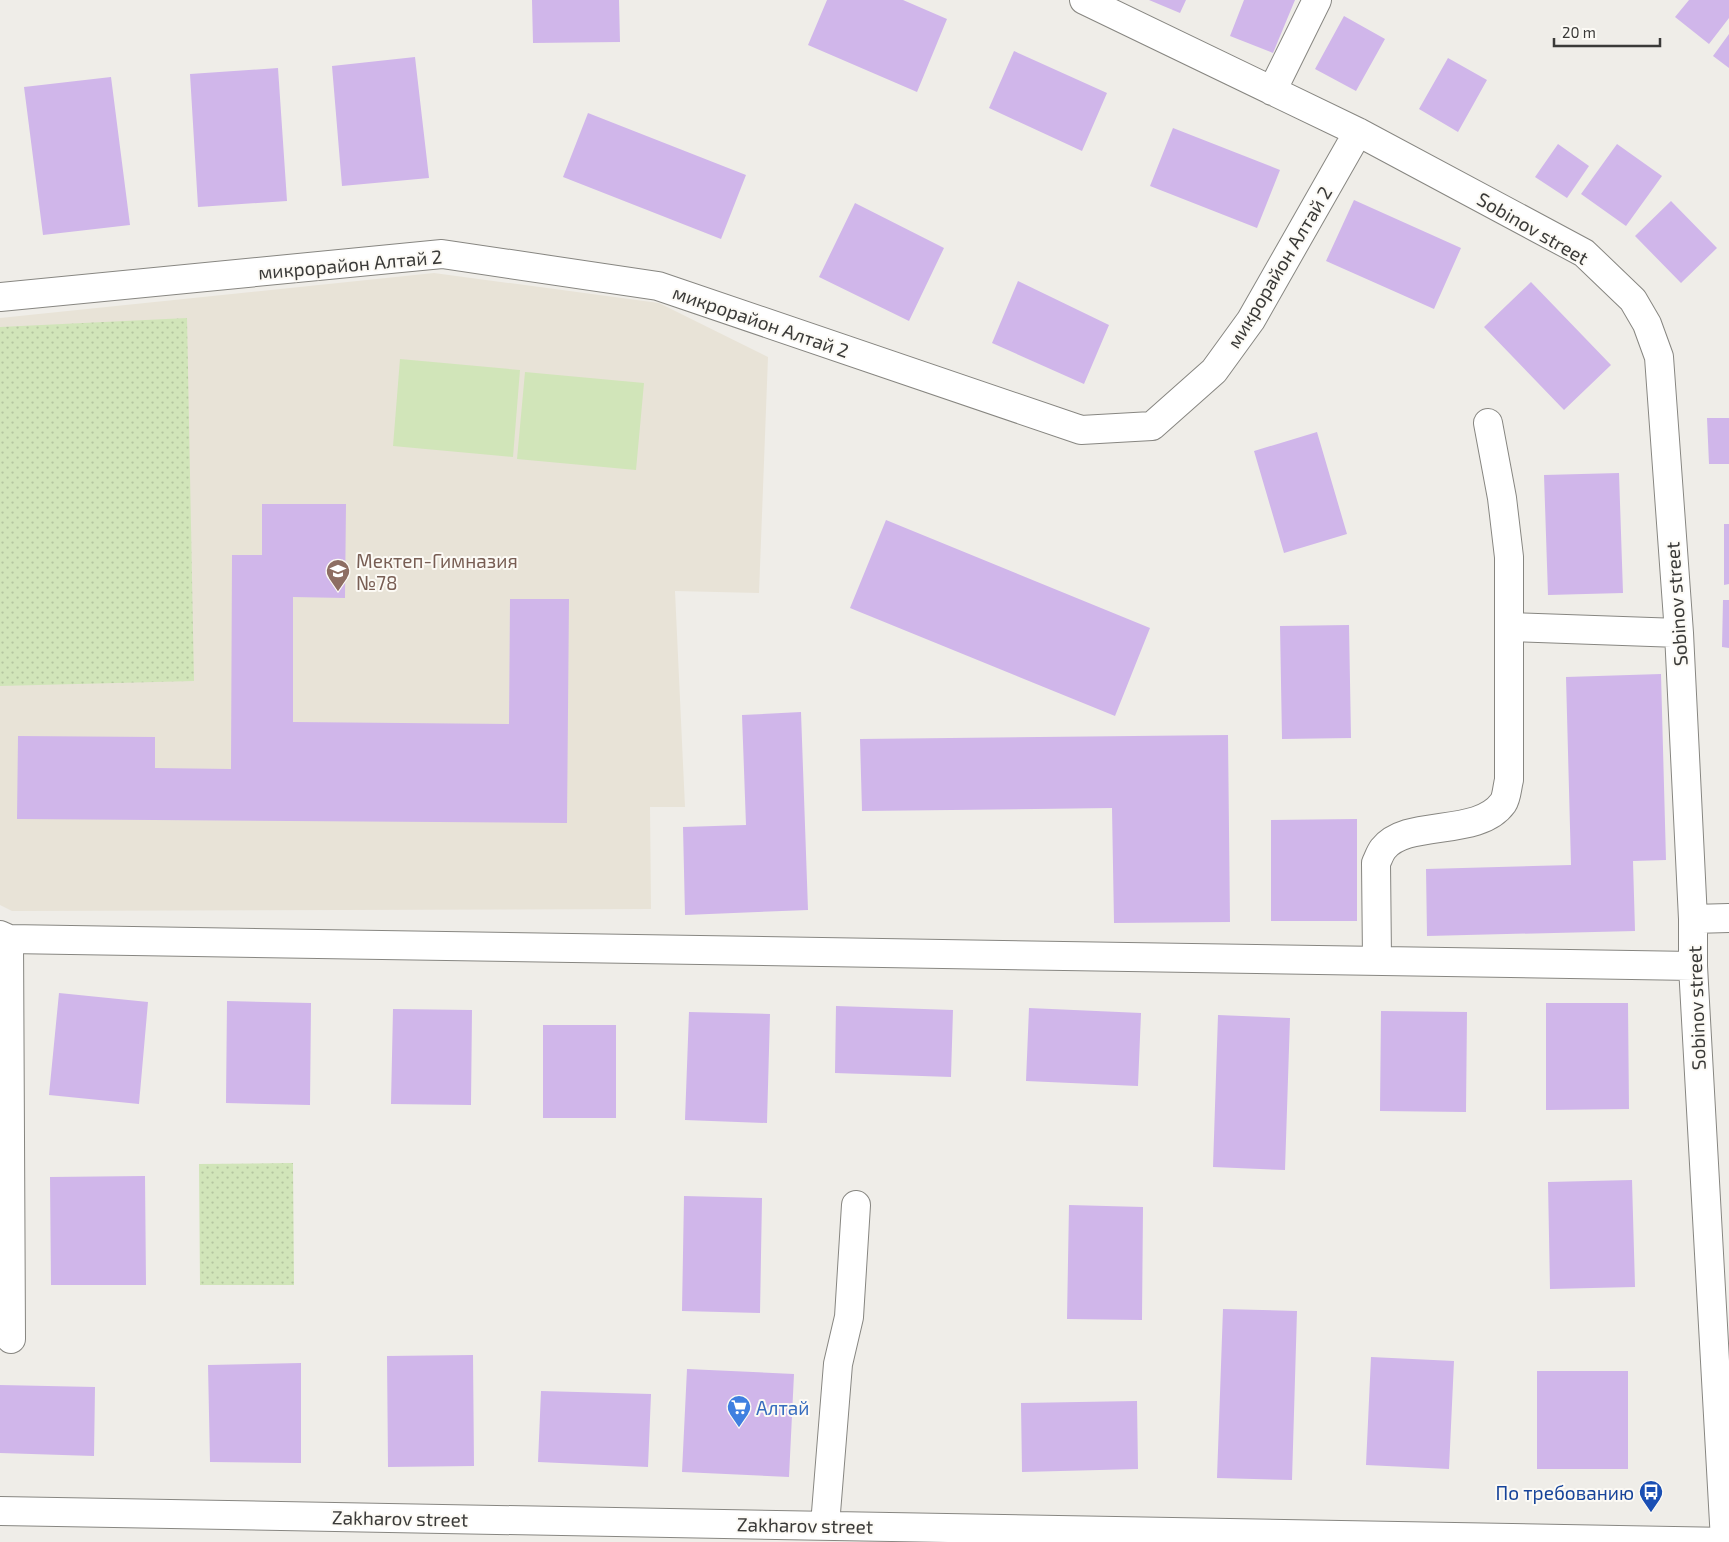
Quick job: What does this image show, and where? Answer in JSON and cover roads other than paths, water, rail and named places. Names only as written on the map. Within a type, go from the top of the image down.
[{"type":"street","name":"Sobinov street","points":[[1084,0],[1358,132],[1584,253],[1633,300],[1647,324],[1659,357],[1679,633],[1693,920],[1693,966],[1724,1541]]},
{"type":"street","points":[[1272,91],[1317,0]]},
{"type":"street","name":"микрорайон Алтай 2","points":[[0,297],[442,254],[658,286],[1081,430],[1152,426],[1214,371],[1251,320],[1358,132]]},
{"type":"street","points":[[1377,959],[1376,863],[1382,850],[1397,837],[1466,823],[1492,815],[1504,801],[1508,780],[1509,557],[1502,498],[1488,423]]},
{"type":"street","points":[[1510,627],[1679,633]]},
{"type":"street","points":[[1693,920],[1729,918]]},
{"type":"street","points":[[11,1339],[4,937],[1377,959],[1693,966]]},
{"type":"street","points":[[825,1525],[838,1364],[849,1316],[856,1205]]},
{"type":"street","name":"Zakharov street","points":[[0,1511],[1729,1542]]},
{"type":"place","name":"Мектеп-Гимназия №78","points":[[338,592]]},
{"type":"place","name":"Алтай","points":[[739,1428]]},
{"type":"place","name":"По требованию","points":[[1651,1513]]}]
